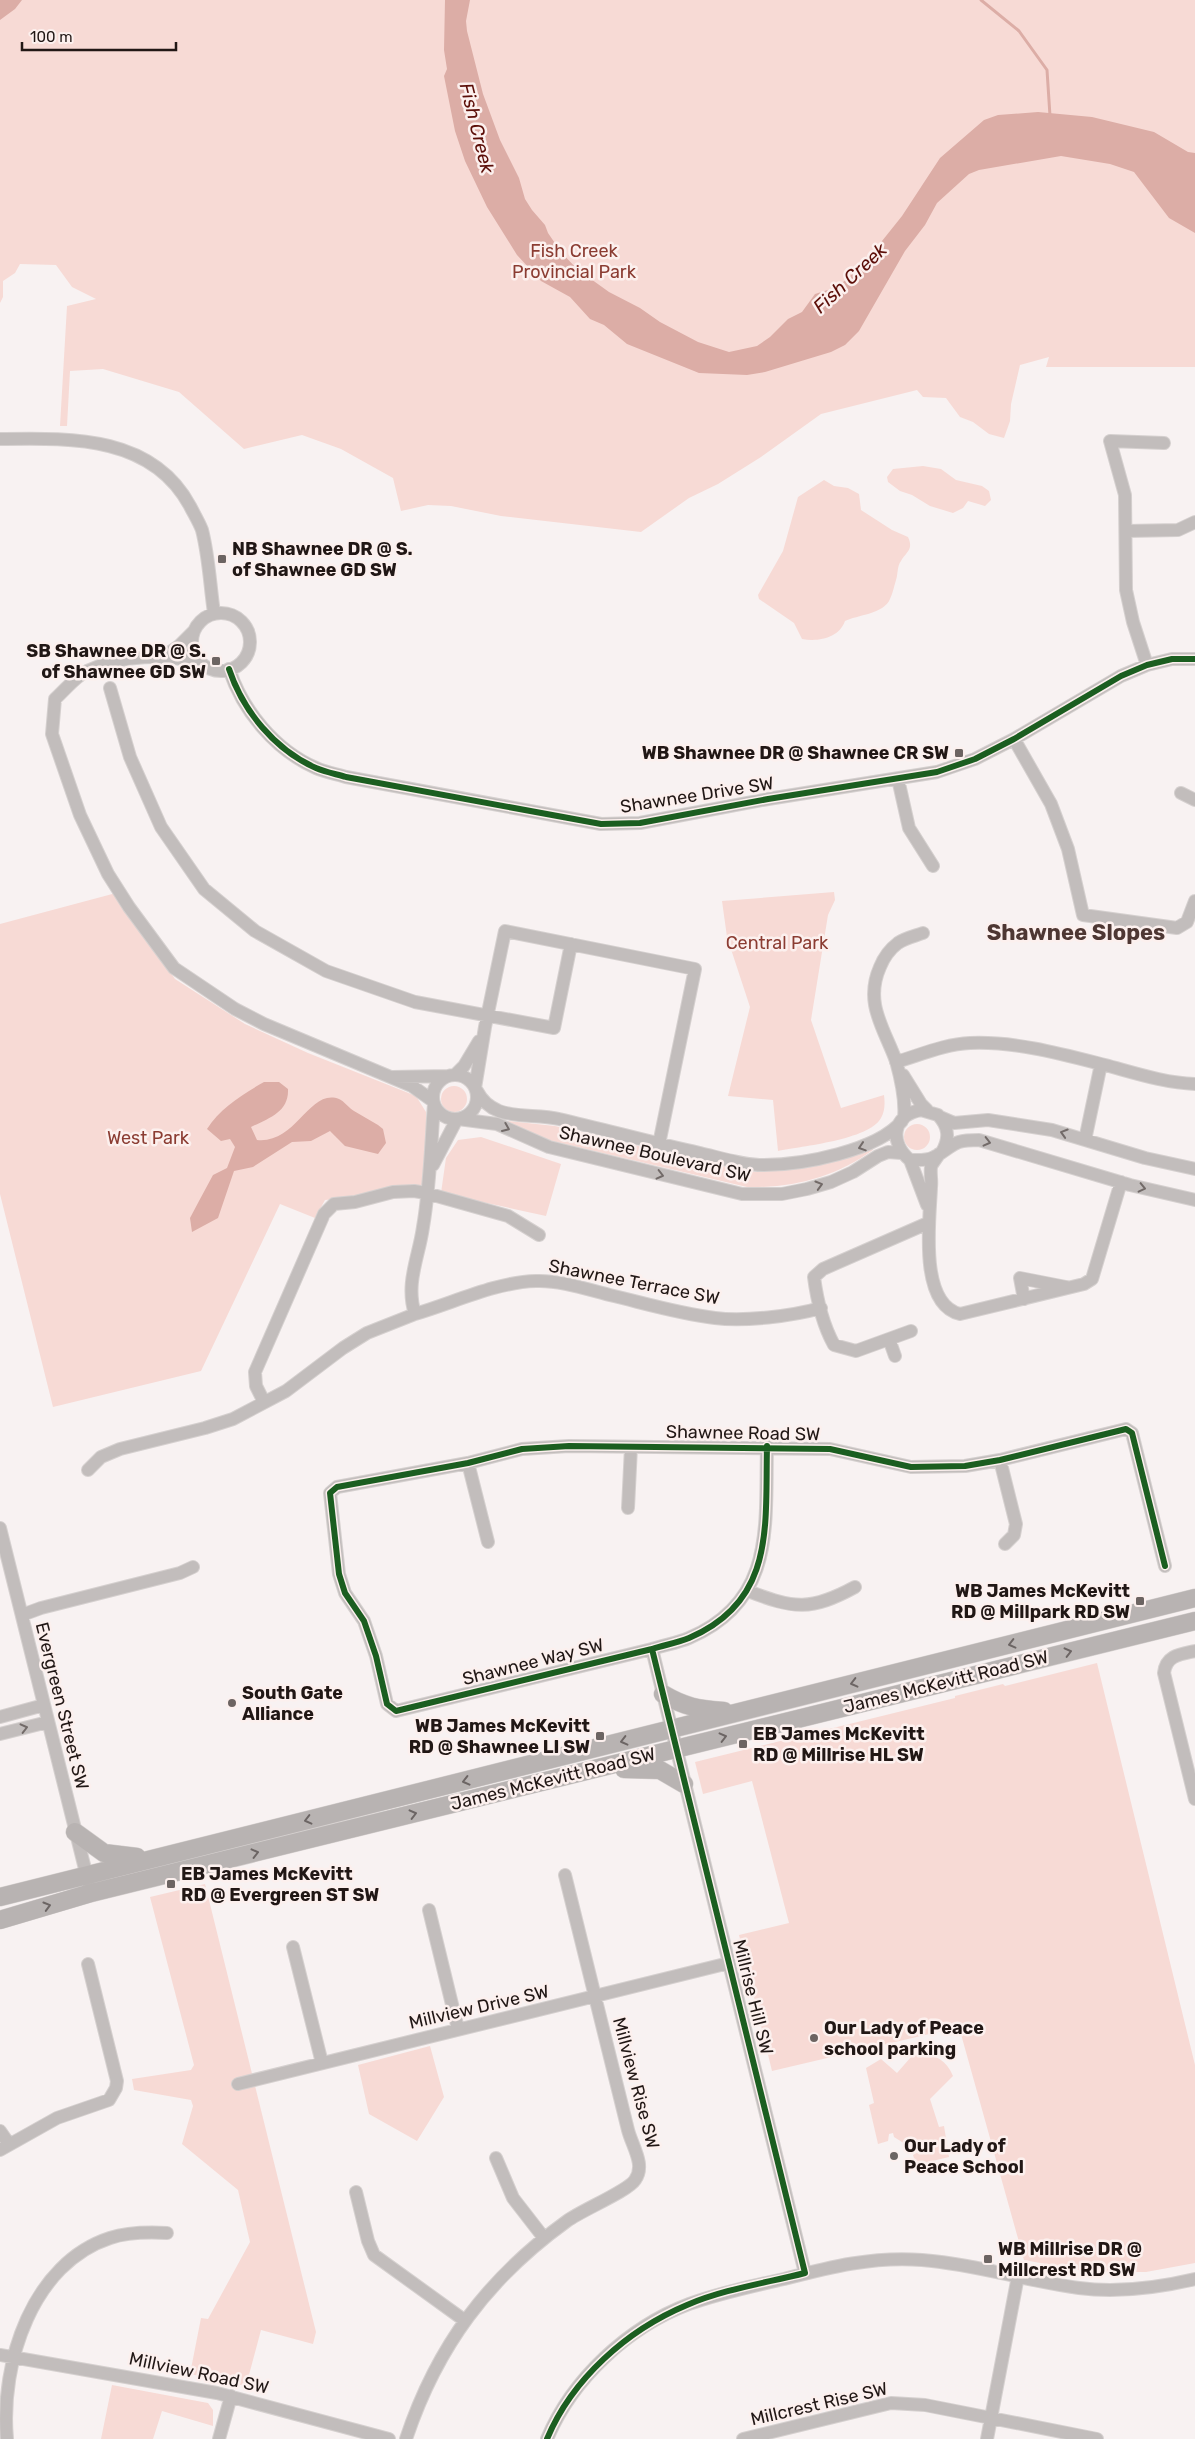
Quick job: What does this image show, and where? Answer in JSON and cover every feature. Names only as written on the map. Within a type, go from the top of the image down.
[{"type":"main road","name":"James McKevitt Road SW","points":[[0,1897],[1195,1598]]},
{"type":"main road","name":"James McKevitt Road SW","points":[[0,1920],[90,1893],[1195,1621]]},
{"type":"main road","points":[[662,1694],[694,1709],[737,1713]]},
{"type":"main road","points":[[586,1772],[641,1768],[660,1770],[684,1784]]},
{"type":"main road","points":[[75,1832],[104,1853],[153,1858]]},
{"type":"street","points":[[0,439],[61,438],[114,446],[152,462],[181,490],[201,528],[214,613]]},
{"type":"street","points":[[1146,665],[1126,590],[1127,531],[1125,495],[1110,441],[1164,443]]},
{"type":"street","points":[[1127,531],[1178,530],[1195,522]]},
{"type":"street","points":[[164,656],[179,646],[193,632],[198,622],[214,613],[234,615],[242,621],[250,638],[247,656],[241,664],[224,672],[184,658],[164,656],[122,661],[87,671],[55,699],[52,734],[80,815],[108,874],[129,907],[174,968],[229,1006],[249,1017],[412,1086],[433,1102],[440,1114],[458,1119],[474,1109],[477,1098],[476,1090],[486,1022],[505,931],[695,970],[659,1144]]},
{"type":"street","points":[[193,632],[193,651],[202,664]]},
{"type":"street","name":"Shawnee Drive SW","points":[[229,669],[242,701],[260,724],[280,746],[316,768],[346,777],[601,824],[640,823],[768,799],[937,772],[975,759],[1014,739],[1121,676],[1146,665],[1172,659],[1195,659]]},
{"type":"street","points":[[110,688],[130,757],[162,827],[204,889],[255,931],[326,971],[415,1002],[486,1022],[554,1028],[571,944]]},
{"type":"street","points":[[1014,739],[1051,804],[1068,849],[1083,915],[1177,928],[1187,922],[1195,901]]},
{"type":"street","points":[[898,779],[909,828],[933,866]]},
{"type":"street","points":[[1181,793],[1195,800]]},
{"type":"street","points":[[923,933],[900,941],[890,949],[882,961],[873,986],[877,1014],[896,1062],[917,1098],[947,1129],[948,1137],[932,1166],[928,1217],[930,1262],[933,1281],[940,1298],[953,1312],[960,1314],[1070,1288],[1084,1284],[1092,1279],[1121,1182]]},
{"type":"street","points":[[415,1314],[411,1301],[410,1283],[424,1227],[426,1193],[430,1172],[433,1102],[436,1086],[451,1075],[476,1047],[486,1022]]},
{"type":"street","points":[[896,1062],[949,1046],[970,1043],[1024,1047],[1164,1080],[1195,1084]]},
{"type":"street","points":[[896,1062],[905,1104],[903,1119],[896,1135],[896,1142],[919,1180],[928,1217]]},
{"type":"street","points":[[1085,1140],[1101,1064]]},
{"type":"street","points":[[390,1077],[451,1075],[467,1078],[476,1090]]},
{"type":"street","name":"Shawnee Boulevard SW","points":[[476,1090],[486,1104],[499,1111],[558,1118],[659,1144],[744,1163],[785,1164],[869,1145],[893,1132],[903,1119]]},
{"type":"street","points":[[903,1119],[915,1111],[933,1113],[954,1123],[988,1120],[1019,1123],[1052,1130],[1145,1158],[1195,1169]]},
{"type":"street","points":[[430,1172],[458,1119]]},
{"type":"street","name":"Shawnee Boulevard SW","points":[[458,1119],[497,1124],[550,1147],[742,1194],[782,1194],[807,1189],[853,1172],[888,1152],[906,1156]]},
{"type":"street","points":[[906,1156],[926,1160],[951,1144],[960,1141],[979,1140],[1121,1182],[1195,1200]]},
{"type":"street","name":"Shawnee Terrace SW","points":[[264,1402],[256,1386],[255,1372],[329,1208],[336,1203],[355,1202],[393,1192],[426,1193],[508,1216],[539,1235]]},
{"type":"street","points":[[910,1331],[856,1351],[834,1345],[829,1335],[814,1278],[822,1269],[928,1217]]},
{"type":"street","points":[[1024,1299],[1020,1278],[1070,1288]]},
{"type":"street","name":"Shawnee Terrace SW","points":[[88,1470],[106,1454],[233,1419],[286,1391],[367,1333],[478,1292],[508,1284],[537,1281],[569,1286],[716,1318],[801,1314],[821,1308]]},
{"type":"street","points":[[889,1339],[895,1356]]},
{"type":"street","name":"Shawnee Road SW","points":[[334,1490],[337,1487],[468,1463],[522,1449],[568,1446],[766,1446],[830,1449],[911,1467],[965,1466],[1000,1460],[1111,1432],[1130,1430],[1165,1566]]},
{"type":"street","name":"Shawnee Way SW","points":[[334,1490],[330,1493],[339,1574],[346,1593],[364,1621],[376,1656],[387,1704],[396,1711],[652,1649],[689,1638],[721,1620],[748,1591],[761,1561],[764,1535],[766,1446]]},
{"type":"street","points":[[628,1508],[630,1447]]},
{"type":"street","points":[[1000,1460],[1016,1524],[1014,1535],[1005,1544]]},
{"type":"street","points":[[468,1463],[488,1542]]},
{"type":"street","name":"Evergreen Street SW","points":[[0,1528],[90,1893]]},
{"type":"street","points":[[22,1615],[41,1608],[180,1573],[193,1567]]},
{"type":"street","points":[[748,1591],[777,1602],[816,1605],[855,1587]]},
{"type":"street","name":"Millrise Hill SW","points":[[652,1649],[805,2273]]},
{"type":"street","points":[[1195,1651],[1170,1658],[1166,1663],[1164,1672],[1195,1799]]},
{"type":"street","points":[[0,1717],[44,1705]]},
{"type":"street","points":[[0,1734],[48,1722]]},
{"type":"street","name":"Millview Rise SW","points":[[406,2439],[429,2380],[464,2320],[499,2278],[544,2238],[591,2206],[628,2187],[638,2175],[639,2162],[630,2140],[565,1875]]},
{"type":"street","points":[[429,1910],[458,2030]]},
{"type":"street","points":[[294,1946],[322,2063]]},
{"type":"street","name":"Millview Drive SW","points":[[238,2084],[729,1963]]},
{"type":"street","points":[[0,2131],[4,2147],[57,2118],[103,2103],[113,2094],[117,2081],[88,1964]]},
{"type":"street","points":[[496,2158],[513,2198],[544,2238]]},
{"type":"street","points":[[356,2192],[368,2241],[374,2255],[464,2320]]},
{"type":"street","points":[[7,2439],[3,2408],[4,2356],[32,2300],[62,2266],[80,2253],[108,2238],[132,2233],[167,2233]]},
{"type":"street","points":[[547,2439],[562,2410],[591,2372],[621,2344],[651,2324],[688,2305],[708,2298],[805,2273],[856,2262],[904,2258],[946,2262],[1078,2288],[1106,2290],[1158,2287],[1195,2279]]},
{"type":"street","points":[[987,2439],[1018,2276]]},
{"type":"street","name":"Millview Road SW","points":[[4,2356],[231,2396],[389,2439]]},
{"type":"street","points":[[219,2439],[231,2396]]},
{"type":"street","name":"Millcrest Rise SW","points":[[743,2439],[891,2403],[925,2405],[1097,2439]]},
{"type":"green space","name":"Fish Creek Provincial Park","points":[[0,0],[1195,0],[1195,367],[1046,367],[1049,357],[1020,365],[1011,404],[1010,421],[1004,438],[989,434],[973,422],[960,417],[946,398],[923,397],[917,390],[821,414],[761,457],[718,484],[689,498],[641,532],[501,516],[451,506],[428,505],[401,511],[393,478],[341,449],[302,435],[244,449],[179,392],[103,369],[70,371],[67,426],[60,426],[67,306],[96,299],[72,287],[56,265],[20,264],[15,273],[3,281],[3,297],[0,303]]},
{"type":"green space","points":[[923,466],[941,469],[956,480],[982,486],[989,491],[991,500],[985,506],[968,501],[963,508],[953,513],[930,506],[912,495],[900,491],[888,482],[887,477],[893,469]]},
{"type":"green space","points":[[824,480],[834,486],[848,488],[859,494],[861,510],[892,530],[908,537],[910,548],[899,565],[893,592],[887,604],[876,611],[845,621],[838,631],[828,638],[808,640],[802,639],[794,623],[759,599],[758,595],[783,551],[798,497]]},
{"type":"green space","name":"Central Park","points":[[834,892],[835,900],[828,915],[811,1020],[841,1108],[884,1095],[884,1110],[881,1118],[874,1126],[863,1132],[834,1141],[778,1151],[773,1100],[728,1096],[750,1007],[727,937],[722,901]]},
{"type":"green space","name":"West Park","points":[[116,893],[175,979],[245,1024],[308,1053],[416,1096],[426,1112],[427,1190],[325,1200],[315,1218],[280,1204],[201,1371],[53,1407],[0,1194],[0,924]]},
{"type":"green space","points":[[454,1086],[463,1090],[467,1099],[463,1108],[454,1112],[445,1108],[441,1099],[445,1090]]},
{"type":"green space","points":[[508,1121],[555,1126],[748,1172],[792,1169],[847,1158],[873,1148],[873,1150],[844,1167],[813,1179],[798,1183],[747,1187],[552,1141],[508,1123]]},
{"type":"green space","points":[[917,1124],[926,1128],[930,1137],[926,1146],[917,1150],[908,1146],[904,1137],[908,1128]]},
{"type":"green space","points":[[481,1137],[561,1164],[546,1216],[441,1193],[446,1158],[458,1140]]},
{"type":"green space","points":[[1097,1663],[1195,2065],[1195,2263],[1146,2272],[1089,2272],[1024,2260],[959,2027],[772,2071],[739,1935],[789,1923],[752,1781],[703,1794],[695,1762],[955,1698],[955,1696],[1003,1684],[1005,1686]]},
{"type":"green space","points":[[205,1884],[316,2332],[313,2344],[261,2330],[246,2386],[190,2374],[201,2318],[208,2319],[250,2242],[238,2190],[182,2144],[193,2106],[191,2100],[134,2090],[132,2079],[191,2070],[194,2065],[150,1897]]},
{"type":"green space","points":[[430,2046],[444,2097],[417,2141],[369,2114],[358,2065]]},
{"type":"green space","points":[[916,2054],[939,2058],[947,2065],[953,2076],[930,2099],[939,2127],[944,2126],[949,2157],[916,2165],[913,2155],[918,2152],[894,2137],[893,2133],[889,2134],[888,2141],[878,2144],[869,2105],[874,2103],[866,2068],[881,2059],[897,2073]]},
{"type":"green space","points":[[112,2385],[208,2403],[213,2410],[213,2426],[162,2411],[153,2439],[101,2439]]},
{"type":"water","points":[[0,0],[22,0],[15,9],[0,20]]},
{"type":"water","name":"Fish Creek","points":[[445,0],[470,0],[466,21],[467,31],[483,94],[500,140],[519,178],[525,199],[545,225],[561,252],[577,269],[609,292],[698,342],[729,352],[757,346],[770,337],[788,319],[802,312],[815,294],[837,287],[848,278],[866,261],[902,216],[940,158],[984,120],[998,115],[1038,112],[1092,117],[1154,132],[1188,152],[1195,153],[1195,233],[1169,218],[1134,172],[1110,164],[1061,156],[979,170],[969,174],[937,203],[925,225],[905,251],[859,331],[845,345],[831,352],[765,372],[747,375],[699,373],[627,344],[604,325],[590,319],[570,297],[541,281],[517,255],[487,207],[465,161],[455,131],[444,76],[447,69],[444,50]]},
{"type":"water","points":[[264,1082],[279,1082],[288,1089],[285,1103],[281,1109],[271,1117],[251,1127],[257,1140],[271,1139],[282,1134],[319,1101],[329,1098],[341,1100],[354,1111],[378,1125],[383,1129],[386,1143],[378,1154],[345,1146],[330,1131],[311,1141],[292,1142],[253,1167],[234,1171],[218,1218],[192,1232],[190,1218],[213,1175],[227,1168],[235,1147],[230,1139],[221,1141],[207,1129],[225,1108]]},
{"type":"waterway","points":[[981,0],[1019,31],[1047,70],[1050,116]]},
{"type":"cycle path","points":[[229,669],[243,700],[262,728],[287,751],[316,768],[346,777],[601,824],[640,823],[768,799],[937,772],[975,759],[1014,739],[1121,676],[1147,665],[1172,659],[1195,659]]},
{"type":"cycle path","points":[[767,1446],[767,1475],[766,1504],[760,1558],[751,1582],[738,1604],[717,1622],[689,1638],[652,1649],[396,1711],[387,1704],[376,1656],[364,1621],[345,1593],[339,1574],[330,1493],[337,1487],[468,1463],[522,1449],[569,1446],[830,1449],[911,1467],[965,1466],[1000,1460],[1126,1429],[1132,1433],[1165,1566]]},
{"type":"cycle path","points":[[547,2439],[571,2396],[586,2377],[604,2359],[643,2328],[665,2315],[701,2299],[730,2290],[805,2273],[652,1649]]},
{"type":"place","name":"NB Shawnee DR @ S. of Shawnee GD SW","points":[[222,559]]},
{"type":"place","name":"SB Shawnee DR @ S. of Shawnee GD SW","points":[[216,661]]},
{"type":"place","name":"WB Shawnee DR @ Shawnee CR SW","points":[[959,753]]},
{"type":"place","name":"WB James McKevitt RD @ Millpark RD SW","points":[[1140,1601]]},
{"type":"place","name":"South Gate Alliance","points":[[232,1703]]},
{"type":"place","name":"WB James McKevitt RD @ Shawnee LI SW","points":[[600,1736]]},
{"type":"place","name":"EB James McKevitt RD @ Millrise HL SW","points":[[743,1744]]},
{"type":"place","name":"EB James McKevitt RD @ Evergreen ST SW","points":[[171,1884]]},
{"type":"place","name":"Our Lady of Peace school parking","points":[[814,2038]]},
{"type":"place","name":"Our Lady of Peace School","points":[[894,2156]]},
{"type":"place","name":"WB Millrise DR @ Millcrest RD SW","points":[[988,2259]]},
{"type":"district","name":"Shawnee Slopes","points":[[1076,932]]}]
